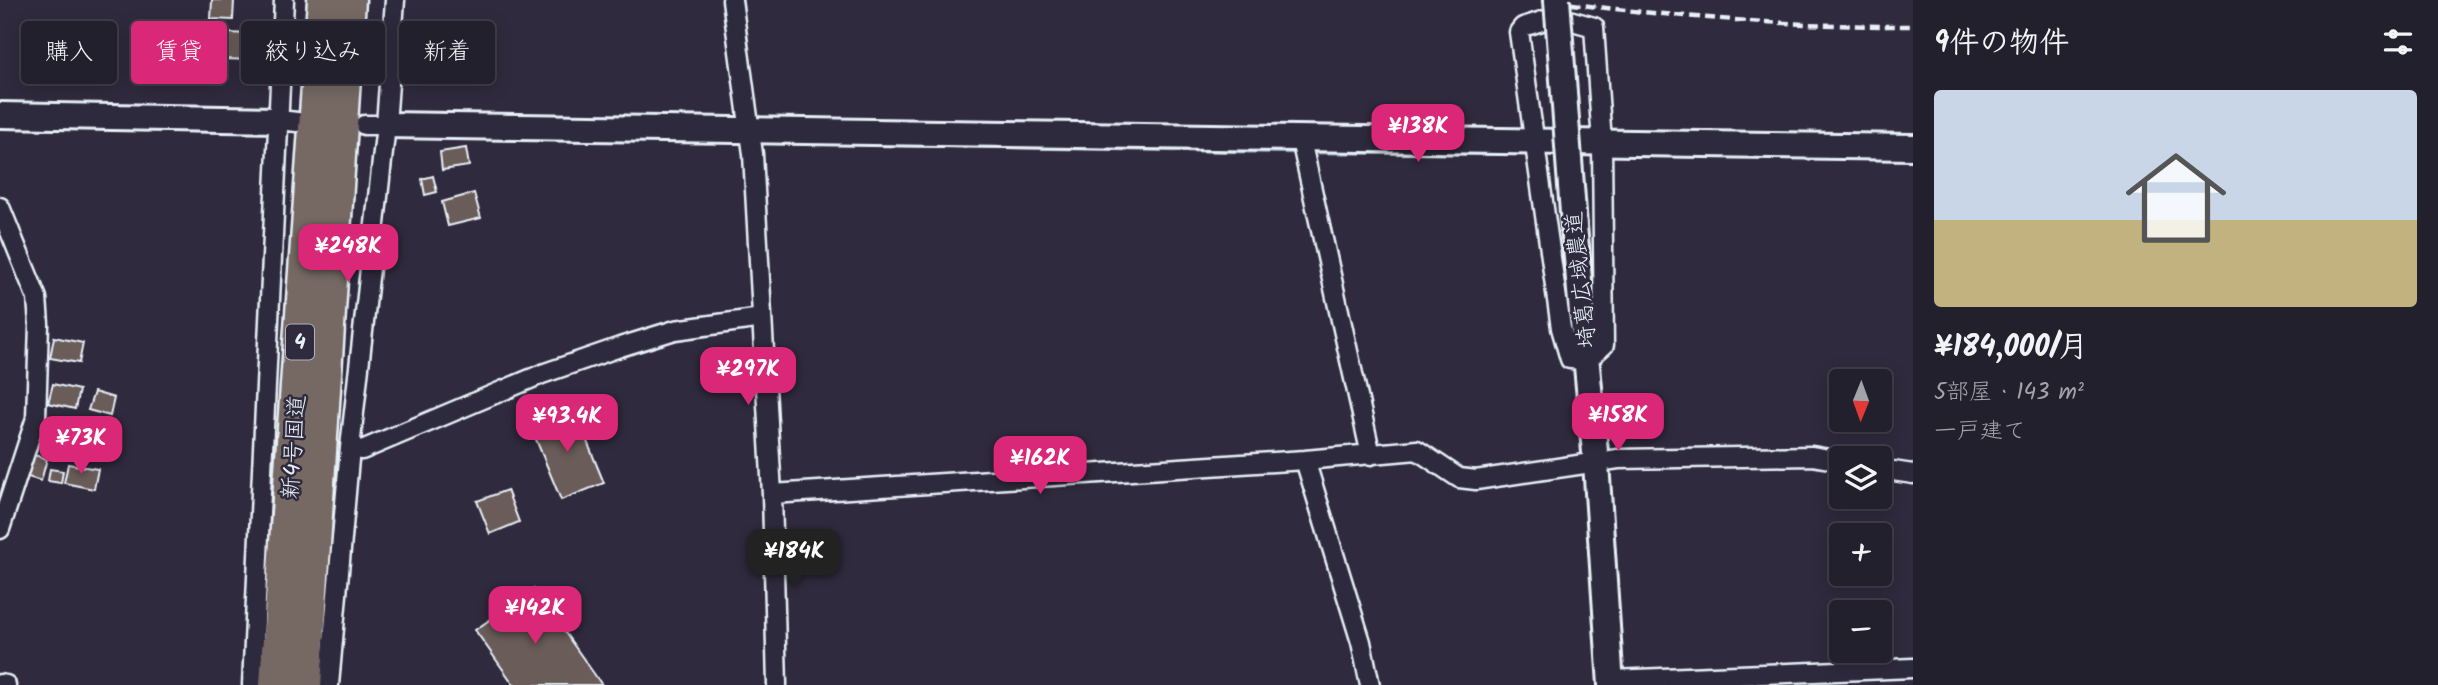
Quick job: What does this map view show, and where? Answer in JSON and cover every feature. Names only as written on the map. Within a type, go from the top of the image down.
[{"type":"highway","name":"新4号国道","points":[[276,685],[324,0]]},
{"type":"highway","name":"新4号国道","points":[[305,685],[349,0]]},
{"type":"street","points":[[252,685],[288,121],[284,0]]},
{"type":"street","points":[[329,685],[375,125],[396,0]]},
{"type":"street","points":[[732,0],[750,132],[772,494],[777,685]]},
{"type":"street","name":"埼葛広域農道","points":[[1557,0],[1596,463],[1611,683]]},
{"type":"street","points":[[1545,20],[1570,20],[1594,27],[1602,143],[1604,345],[1587,360],[1570,359],[1561,328],[1535,142],[1519,32],[1523,27],[1545,20]]},
{"type":"street","points":[[0,115],[288,121]]},
{"type":"street","points":[[375,125],[1913,147]]},
{"type":"street","points":[[1301,140],[1371,455]]},
{"type":"street","points":[[0,207],[37,298],[39,324],[36,418],[0,529]]},
{"type":"street","points":[[349,448],[362,450],[542,374],[620,347],[676,330],[762,318]]},
{"type":"street","points":[[772,494],[1305,460],[1417,450],[1459,478],[1476,480],[1618,459],[1812,456],[1829,459]]},
{"type":"street","points":[[1305,460],[1361,642],[1370,685]]},
{"type":"street","points":[[1892,471],[1913,474]]},
{"type":"street","points":[[1611,683],[1913,668]]},
{"type":"street","points":[[0,684],[6,685]]},
{"type":"building","points":[[212,0],[234,0],[233,20],[211,19]]},
{"type":"building","points":[[227,33],[241,34],[241,60],[227,59]]},
{"type":"building","points":[[466,148],[469,166],[442,170],[440,152]]},
{"type":"building","points":[[433,176],[437,192],[425,195],[422,179]]},
{"type":"building","points":[[474,193],[481,218],[448,226],[442,202]]},
{"type":"building","points":[[54,337],[83,343],[79,363],[50,358]]},
{"type":"building","points":[[53,384],[79,390],[75,409],[48,403]]},
{"type":"building","points":[[94,392],[114,398],[110,416],[88,410]]},
{"type":"building","points":[[573,407],[604,483],[561,500],[530,425]]},
{"type":"building","points":[[31,454],[47,459],[41,481],[25,476]]},
{"type":"building","points":[[68,464],[98,469],[94,489],[64,483]]},
{"type":"building","points":[[50,469],[63,471],[61,483],[48,481]]},
{"type":"building","points":[[507,490],[519,522],[490,534],[477,501]]},
{"type":"building","points":[[534,589],[602,685],[514,685],[475,630]]},
{"type":"waterway","points":[[897,145],[1297,152]]},
{"type":"waterway","points":[[1309,152],[1526,154]]},
{"type":"railway","points":[[1541,0],[1727,19],[1820,25],[1913,26]]}]
